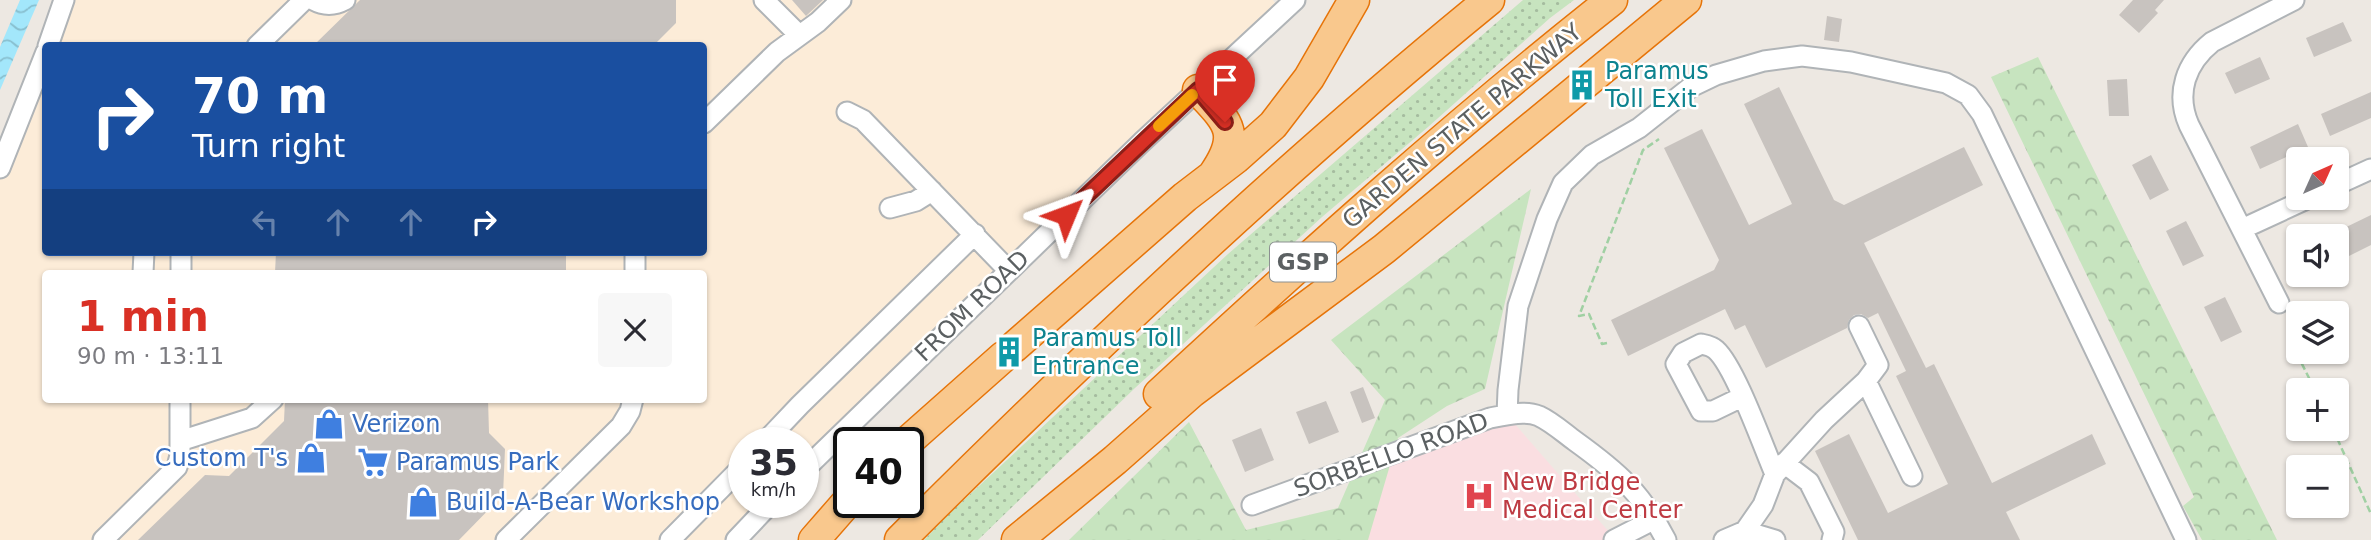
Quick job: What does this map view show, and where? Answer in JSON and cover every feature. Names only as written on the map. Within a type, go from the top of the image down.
[{"type":"highway","points":[[924,427],[1185,197],[1257,141],[1287,109],[1320,61],[1354,0]]},
{"type":"highway","points":[[900,540],[1133,314],[1276,184],[1489,0]]},
{"type":"highway","name":"GARDEN STATE PARKWAY","points":[[1007,540],[1293,271],[1498,93],[1612,0]]},
{"type":"highway","points":[[1017,540],[1115,460],[1200,385],[1374,256],[1686,0]]},
{"type":"highway","points":[[1198,90],[1219,113],[1229,134],[1227,152],[1214,174]]},
{"type":"highway","points":[[814,540],[833,518]]},
{"type":"street","points":[[49,42],[64,0]]},
{"type":"street","points":[[261,42],[303,0]]},
{"type":"street","points":[[313,0],[320,4],[334,5],[345,0]]},
{"type":"street","points":[[764,0],[799,35]]},
{"type":"street","points":[[707,114],[841,0]]},
{"type":"street","points":[[2279,303],[2183,113],[2184,82],[2189,67],[2200,51],[2212,42],[2294,0]]},
{"type":"street","name":"FROM ROAD","points":[[819,455],[1198,90],[1283,4]]},
{"type":"street","points":[[1507,415],[1518,306],[1547,219],[1563,183],[1592,155],[1639,128],[1691,87],[1716,75],[1764,61],[1802,56],[1851,62],[1946,83],[1968,95],[1982,114],[2186,540]]},
{"type":"street","points":[[0,168],[42,62]]},
{"type":"street","points":[[847,112],[863,120],[1009,271]]},
{"type":"street","points":[[2349,179],[2371,169]]},
{"type":"street","points":[[890,208],[916,201],[932,191]]},
{"type":"street","points":[[2242,229],[2286,209]]},
{"type":"street","points":[[779,427],[975,234]]},
{"type":"street","points":[[1724,540],[1745,531],[1763,505],[1779,469],[1824,420],[1866,381],[1878,365],[1858,326]]},
{"type":"street","points":[[1866,381],[1912,476]]},
{"type":"street","points":[[1742,397],[1779,469],[1810,482],[1835,532],[1832,540]]},
{"type":"street","points":[[103,540],[177,467],[180,403]]},
{"type":"street","points":[[180,441],[252,418],[269,403]]},
{"type":"street","points":[[506,540],[621,426],[632,403]]},
{"type":"street","name":"SORBELLO ROAD","points":[[1252,505],[1490,418],[1537,415],[1602,460],[1635,490],[1666,540]]},
{"type":"street","points":[[670,540],[728,481]]},
{"type":"street","points":[[736,540],[757,518]]},
{"type":"street","points":[[1614,540],[1655,519]]},
{"type":"street","points":[[1745,531],[1775,540]]},
{"type":"path","points":[[1606,343],[1602,344],[1589,314],[1579,316],[1643,150],[1659,139]]},
{"type":"path","points":[[2338,441],[2371,514]]},
{"type":"shaded area","points":[[64,0],[1273,0],[1282,13],[849,427],[833,427],[833,442],[819,456],[819,427],[728,427],[728,518],[757,518],[736,540],[0,540],[0,168],[42,60],[42,256],[707,256],[707,42],[49,42]]},
{"type":"shaded area","name":"New Bridge Medical Center","points":[[1507,415],[1616,540],[1367,540],[1392,453]]},
{"type":"green space","points":[[1523,0],[1574,0],[1322,217],[1135,388],[978,540],[924,540],[1228,254]]},
{"type":"green space","points":[[2038,57],[2277,540],[2202,540],[2183,506],[2194,497],[1991,77]]},
{"type":"green space","points":[[1531,189],[1485,389],[1447,406],[1398,438],[1368,540],[1069,540],[1189,422],[1246,530],[1338,508],[1385,400],[1331,340]]},
{"type":"water","points":[[20,0],[39,0],[0,90],[0,47]]},
{"type":"building","points":[[360,0],[676,0],[676,23],[657,42],[317,42]]},
{"type":"building","points":[[792,0],[823,0],[806,16]]},
{"type":"building","points":[[2133,0],[2164,0],[2155,10],[2158,13],[2139,33],[2119,15]]},
{"type":"building","points":[[1827,16],[1842,19],[1839,42],[1824,40]]},
{"type":"building","points":[[2343,22],[2352,41],[2314,57],[2306,38]]},
{"type":"building","points":[[2260,57],[2270,79],[2235,94],[2225,73]]},
{"type":"building","points":[[2127,79],[2129,116],[2109,116],[2107,80]]},
{"type":"building","points":[[1779,87],[1834,200],[1844,205],[1964,147],[1983,185],[1864,243],[1926,368],[1934,364],[1992,483],[2092,434],[2106,464],[2006,512],[2020,540],[1858,540],[1815,451],[1849,434],[1888,513],[1948,484],[1896,376],[1906,371],[1878,313],[1868,318],[1861,314],[1854,315],[1847,328],[1766,368],[1745,325],[1735,330],[1725,309],[1628,356],[1611,320],[1714,270],[1719,260],[1664,148],[1702,129],[1749,225],[1792,204],[1744,104]]},
{"type":"building","points":[[2371,92],[2371,118],[2330,136],[2321,114]]},
{"type":"building","points":[[2298,124],[2308,147],[2286,147],[2286,157],[2260,169],[2250,147]]},
{"type":"building","points":[[2151,155],[2169,190],[2150,200],[2132,165]]},
{"type":"building","points":[[2371,215],[2371,245],[2349,256],[2349,226]]},
{"type":"building","points":[[2186,221],[2204,256],[2183,266],[2166,231]]},
{"type":"building","points":[[276,256],[566,256],[566,270],[275,270]]},
{"type":"building","points":[[2225,297],[2242,332],[2221,342],[2204,307]]},
{"type":"building","points":[[1363,387],[1375,418],[1362,423],[1350,392]]},
{"type":"building","points":[[1326,401],[1339,432],[1309,444],[1296,412]]},
{"type":"building","name":"Paramus Park","points":[[285,403],[488,403],[489,433],[505,449],[503,495],[459,540],[138,540],[205,475],[229,476],[284,421]]},
{"type":"building","points":[[1261,428],[1274,460],[1245,472],[1232,440]]},
{"type":"slow traffic","points":[[1159,126],[1192,95]]},
{"type":"place","name":"Paramus Toll Exit","points":[[1582,85]]},
{"type":"place","name":"Paramus Toll Entrance","points":[[1009,352]]},
{"type":"place","name":"Verizon","points":[[329,424]]},
{"type":"place","name":"Custom T's","points":[[311,458]]},
{"type":"place","name":"Paramus Park","points":[[373,462]]},
{"type":"place","name":"New Bridge Medical Center","points":[[1479,496]]},
{"type":"place","name":"Build-A-Bear Workshop","points":[[423,502]]},
{"type":"route","points":[[1066,215],[1198,90],[1225,122]]}]
